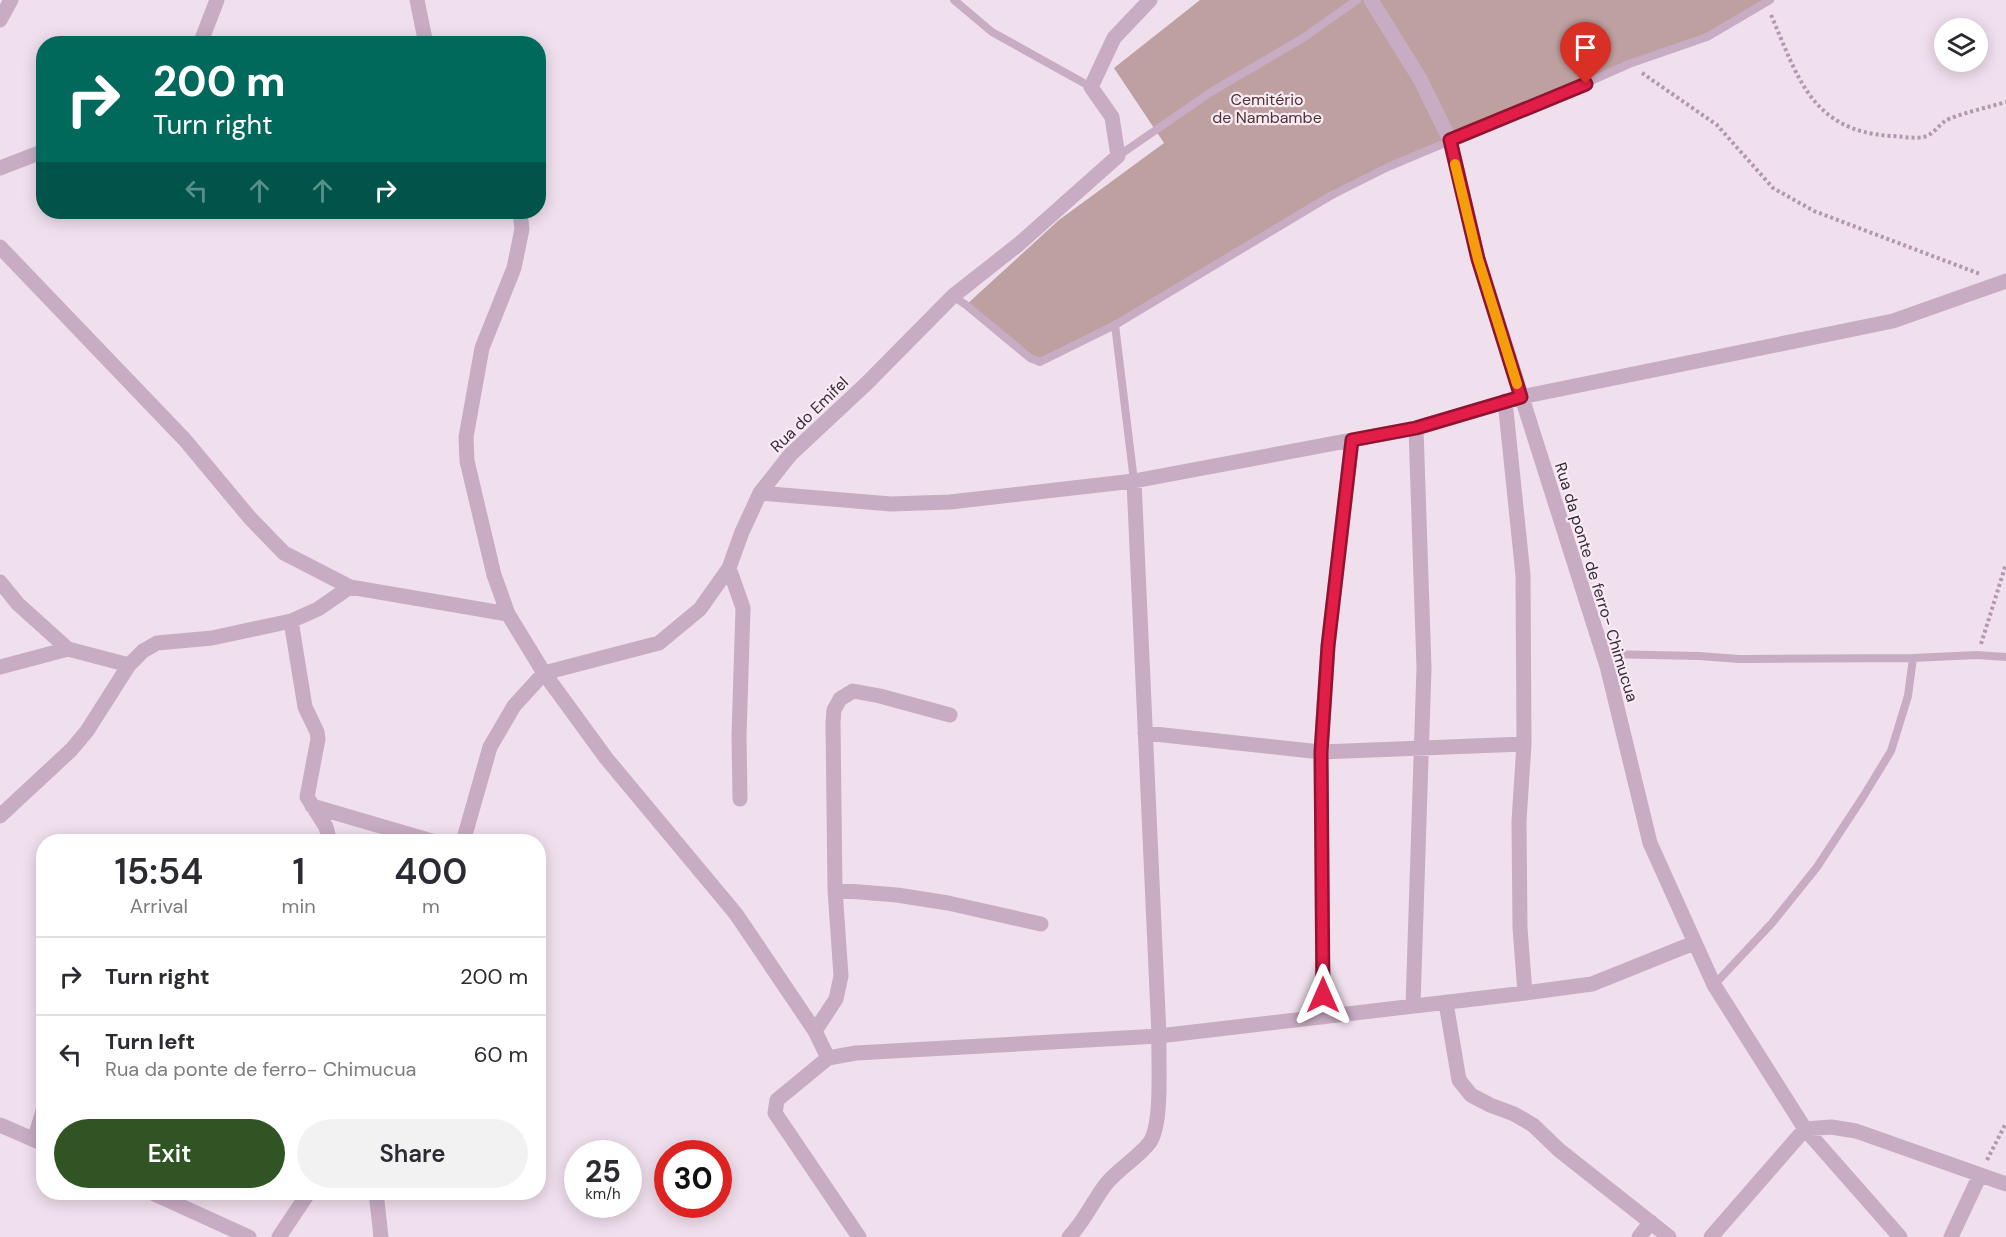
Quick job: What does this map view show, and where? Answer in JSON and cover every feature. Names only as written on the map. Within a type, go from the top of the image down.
[{"type":"street","points":[[0,20],[11,0]]},
{"type":"street","points":[[203,36],[217,0]]},
{"type":"street","points":[[417,0],[424,36]]},
{"type":"street","points":[[1118,156],[1112,117],[1091,87],[1114,38],[1150,0]]},
{"type":"street","name":"Rua da ponte de ferro- Chimucua","points":[[1371,0],[1420,79],[1450,140],[1478,259],[1604,654],[1650,843],[1714,985],[1805,1129],[1900,1237]]},
{"type":"street","points":[[0,168],[36,154]]},
{"type":"street","name":"Rua do Emifel","points":[[544,674],[659,643],[700,609],[729,568],[760,493],[790,455],[866,384],[952,296],[1019,244],[1118,156]]},
{"type":"street","points":[[521,219],[522,230],[514,268],[482,348],[466,437],[467,461],[494,575],[508,614],[544,674],[606,758],[736,914],[815,1030],[828,1058]]},
{"type":"street","points":[[0,247],[185,440],[250,518],[284,553],[350,587],[508,614]]},
{"type":"street","points":[[760,493],[891,504],[950,502],[1134,481],[1416,428],[1521,397],[1893,321],[2004,282]]},
{"type":"street","points":[[1505,401],[1523,575],[1524,744],[1519,833],[1520,928],[1525,993]]},
{"type":"street","points":[[1413,1005],[1424,668],[1416,428]]},
{"type":"street","points":[[1323,1017],[1321,752],[1328,646],[1352,440]]},
{"type":"street","points":[[1069,1237],[1077,1229],[1107,1183],[1151,1140],[1158,1120],[1159,1036],[1134,481]]},
{"type":"street","points":[[729,568],[743,608],[739,736],[740,799]]},
{"type":"street","points":[[0,582],[18,604],[68,650]]},
{"type":"street","points":[[0,816],[71,750],[87,731],[129,665],[143,651],[157,644],[212,638],[291,621],[318,609],[350,587]]},
{"type":"street","points":[[291,621],[305,707],[318,739],[307,797],[326,827],[328,834]]},
{"type":"street","points":[[0,667],[68,650],[129,665]]},
{"type":"street","points":[[465,834],[490,747],[514,706],[544,674]]},
{"type":"street","points":[[815,1030],[836,999],[841,976],[835,890],[834,710],[840,699],[853,691],[950,715]]},
{"type":"street","points":[[1145,733],[1321,752],[1524,744]]},
{"type":"street","points":[[312,806],[408,834]]},
{"type":"street","points":[[835,890],[897,895],[948,903],[1041,924]]},
{"type":"street","points":[[859,1237],[775,1113],[777,1100],[828,1058],[856,1053],[1159,1036],[1525,993],[1592,984],[1694,944]]},
{"type":"street","points":[[1446,1003],[1459,1080],[1471,1095],[1533,1125],[1559,1150],[1669,1237]]},
{"type":"street","points":[[0,1125],[36,1141]]},
{"type":"street","points":[[1711,1237],[1805,1129],[1832,1127],[1856,1131],[2006,1184]]},
{"type":"street","points":[[1951,1237],[1980,1175]]},
{"type":"street","points":[[168,1200],[249,1237]]},
{"type":"street","points":[[279,1237],[304,1200]]},
{"type":"street","points":[[377,1200],[381,1237]]},
{"type":"street","points":[[1639,1237],[1651,1222]]},
{"type":"lane","points":[[954,0],[992,32],[1091,87]]},
{"type":"lane","points":[[1118,156],[1211,92],[1303,38],[1357,0]]},
{"type":"lane","points":[[952,296],[1030,358],[1040,362],[1115,325],[1330,196],[1388,167],[1629,64],[1707,37],[1768,1]]},
{"type":"lane","points":[[1115,325],[1134,481]]},
{"type":"lane","points":[[1604,654],[1739,659],[1913,658],[1977,655],[2006,657]]},
{"type":"lane","points":[[1714,985],[1772,923],[1817,867],[1886,760],[1901,723],[1908,696],[1913,658]]},
{"type":"path","points":[[1768,1],[1798,75],[1820,109],[1832,119],[1874,135],[1924,137],[1946,121],[2006,102]]},
{"type":"path","points":[[1629,64],[1717,124],[1773,188],[1790,199],[1814,211],[2004,282]]},
{"type":"path","points":[[1977,655],[2006,564]]},
{"type":"path","points":[[1980,1175],[2006,1123]]},
{"type":"green space","name":"Cemitério de Nambambe","points":[[1200,0],[1770,0],[1707,37],[1629,64],[1388,167],[1115,325],[1040,362],[966,305],[1059,220],[1164,143],[1114,68]]},
{"type":"slow traffic","points":[[1455,164],[1478,259],[1517,384]]},
{"type":"route","points":[[1323,995],[1321,752],[1328,646],[1352,440],[1416,428],[1521,397],[1478,259],[1450,140],[1586,84]]}]
